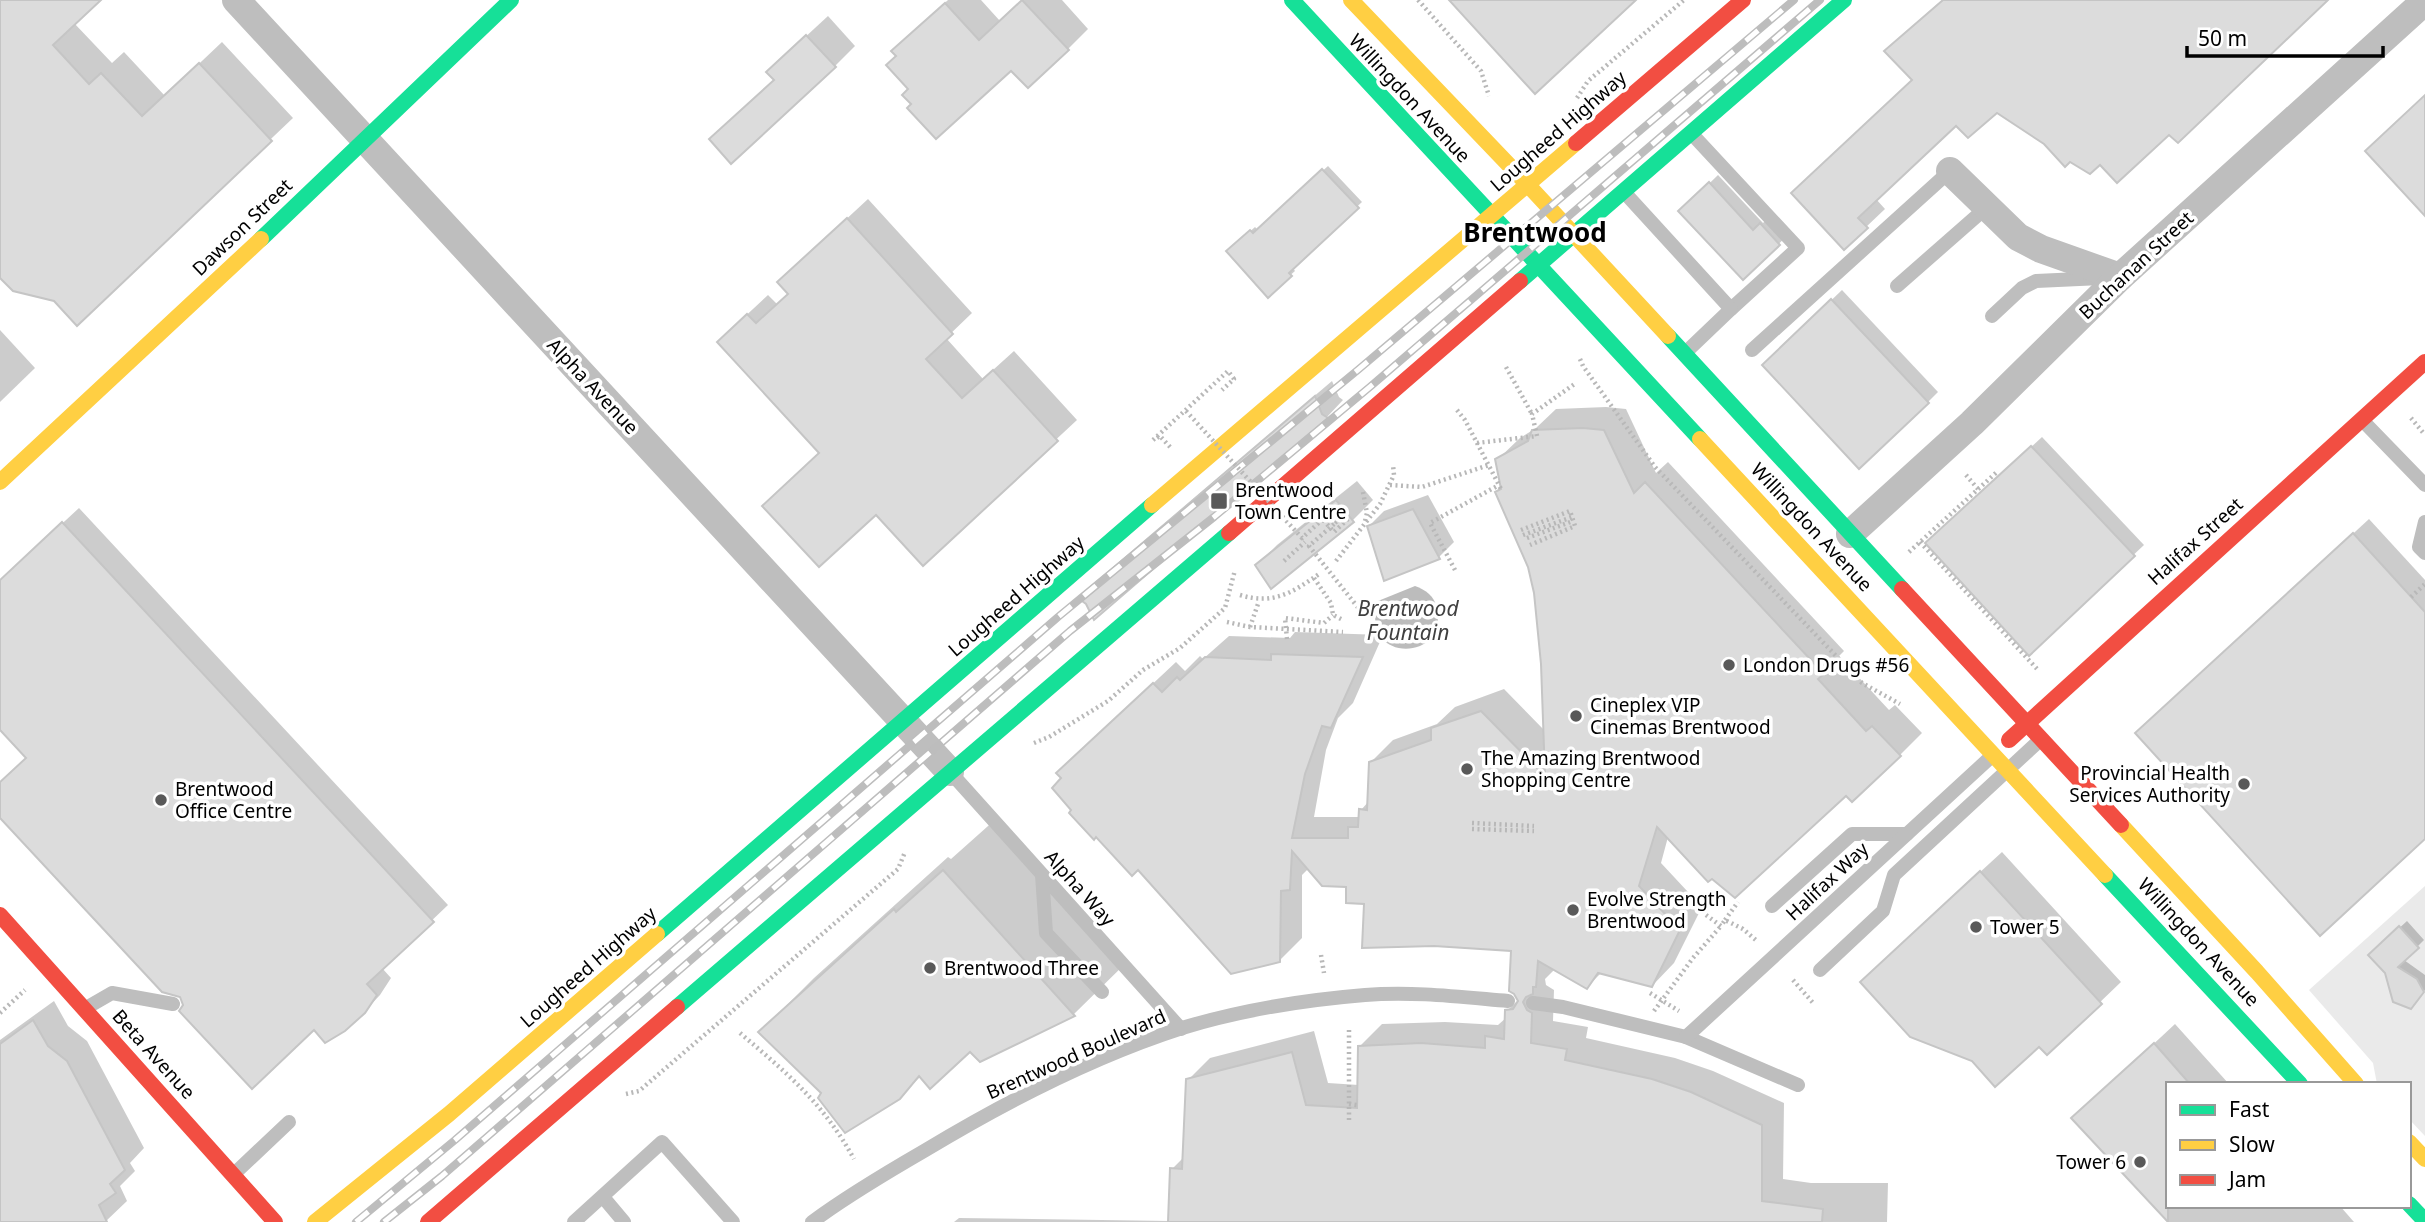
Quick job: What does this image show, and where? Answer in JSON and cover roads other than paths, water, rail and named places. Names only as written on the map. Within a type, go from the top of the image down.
[{"type":"main road","name":"Dawson Street","points":[[0,482],[157,338],[511,0]]},
{"type":"main road","name":"Willingdon Avenue","points":[[1292,0],[2298,1082]]},
{"type":"main road","name":"Willingdon Avenue","points":[[1351,0],[1528,185],[2257,972],[2354,1082]]},
{"type":"main road","name":"Lougheed Highway","points":[[315,1222],[449,1114],[1160,498],[1743,0]]},
{"type":"main road","points":[[428,1222],[1844,0]]},
{"type":"main road","name":"Halifax Street","points":[[1994,754],[2425,362]]},
{"type":"main road","name":"Beta Avenue","points":[[0,915],[275,1222]]},
{"type":"main road","points":[[2411,1144],[2425,1159]]},
{"type":"main road","points":[[2411,1206],[2425,1221]]},
{"type":"street","name":"Alpha Avenue","points":[[236,0],[950,772]]},
{"type":"street","name":"Buchanan Street","points":[[1850,534],[1972,423],[2120,278],[2425,1]]},
{"type":"street","points":[[1950,171],[2012,232],[2028,242],[2120,278]]},
{"type":"lane","points":[[1683,354],[1798,248],[1690,132]]},
{"type":"lane","points":[[1752,350],[1950,171]]},
{"type":"lane","points":[[1623,191],[1731,309]]},
{"type":"lane","points":[[1897,286],[1987,208]]},
{"type":"lane","points":[[1992,316],[2022,288],[2036,281],[2120,278]]},
{"type":"lane","points":[[2362,420],[2425,485]]},
{"type":"lane","points":[[2425,522],[2420,547],[2425,553]]},
{"type":"lane","points":[[1820,970],[1883,911],[1894,875],[2046,735],[2044,708]]},
{"type":"lane","name":"Halifax Way","points":[[1686,1037],[1994,754]]},
{"type":"lane","name":"Alpha Way","points":[[950,772],[1181,1029]]},
{"type":"lane","points":[[1772,906],[1852,834],[1907,834]]},
{"type":"lane","points":[[1042,874],[1045,933],[1102,992]]},
{"type":"lane","points":[[85,1008],[112,993],[173,1004]]},
{"type":"lane","name":"Brentwood Boulevard","points":[[812,1222],[893,1169],[984,1115],[1084,1067],[1181,1029],[1281,1005],[1367,995],[1445,995],[1508,1001]]},
{"type":"lane","points":[[1533,1003],[1563,1007],[1686,1037],[1798,1085]]},
{"type":"lane","points":[[233,1174],[289,1122]]},
{"type":"lane","points":[[574,1222],[662,1142],[733,1222]]},
{"type":"lane","points":[[603,1198],[624,1222]]},
{"type":"water","name":"Brentwood Fountain","points":[[1415,586],[1434,600],[1437,626],[1430,639],[1418,647],[1404,649],[1391,645],[1380,636],[1375,622],[1378,601]]},
{"type":"railway","points":[[356,1222],[455,1140],[1058,617],[1359,369],[1794,0]]},
{"type":"railway","points":[[384,1222],[442,1176],[1070,631],[1214,517],[1371,386],[1820,0]]},
{"type":"place","name":"Brentwood Town Centre","points":[[1219,501]]},
{"type":"place","name":"London Drugs #56","points":[[1729,665]]},
{"type":"place","name":"Cineplex VIP Cinemas Brentwood","points":[[1576,716]]},
{"type":"place","name":"The Amazing Brentwood Shopping Centre","points":[[1467,769]]},
{"type":"place","name":"Provincial Health Services Authority","points":[[2244,784]]},
{"type":"place","name":"Brentwood Office Centre","points":[[161,800]]},
{"type":"place","name":"Evolve Strength Brentwood","points":[[1573,910]]},
{"type":"place","name":"Tower 5","points":[[1976,927]]},
{"type":"place","name":"Brentwood Three","points":[[930,968]]},
{"type":"place","name":"Tower 6","points":[[2140,1162]]},
{"type":"district","name":"Brentwood","points":[[1535,232]]}]
